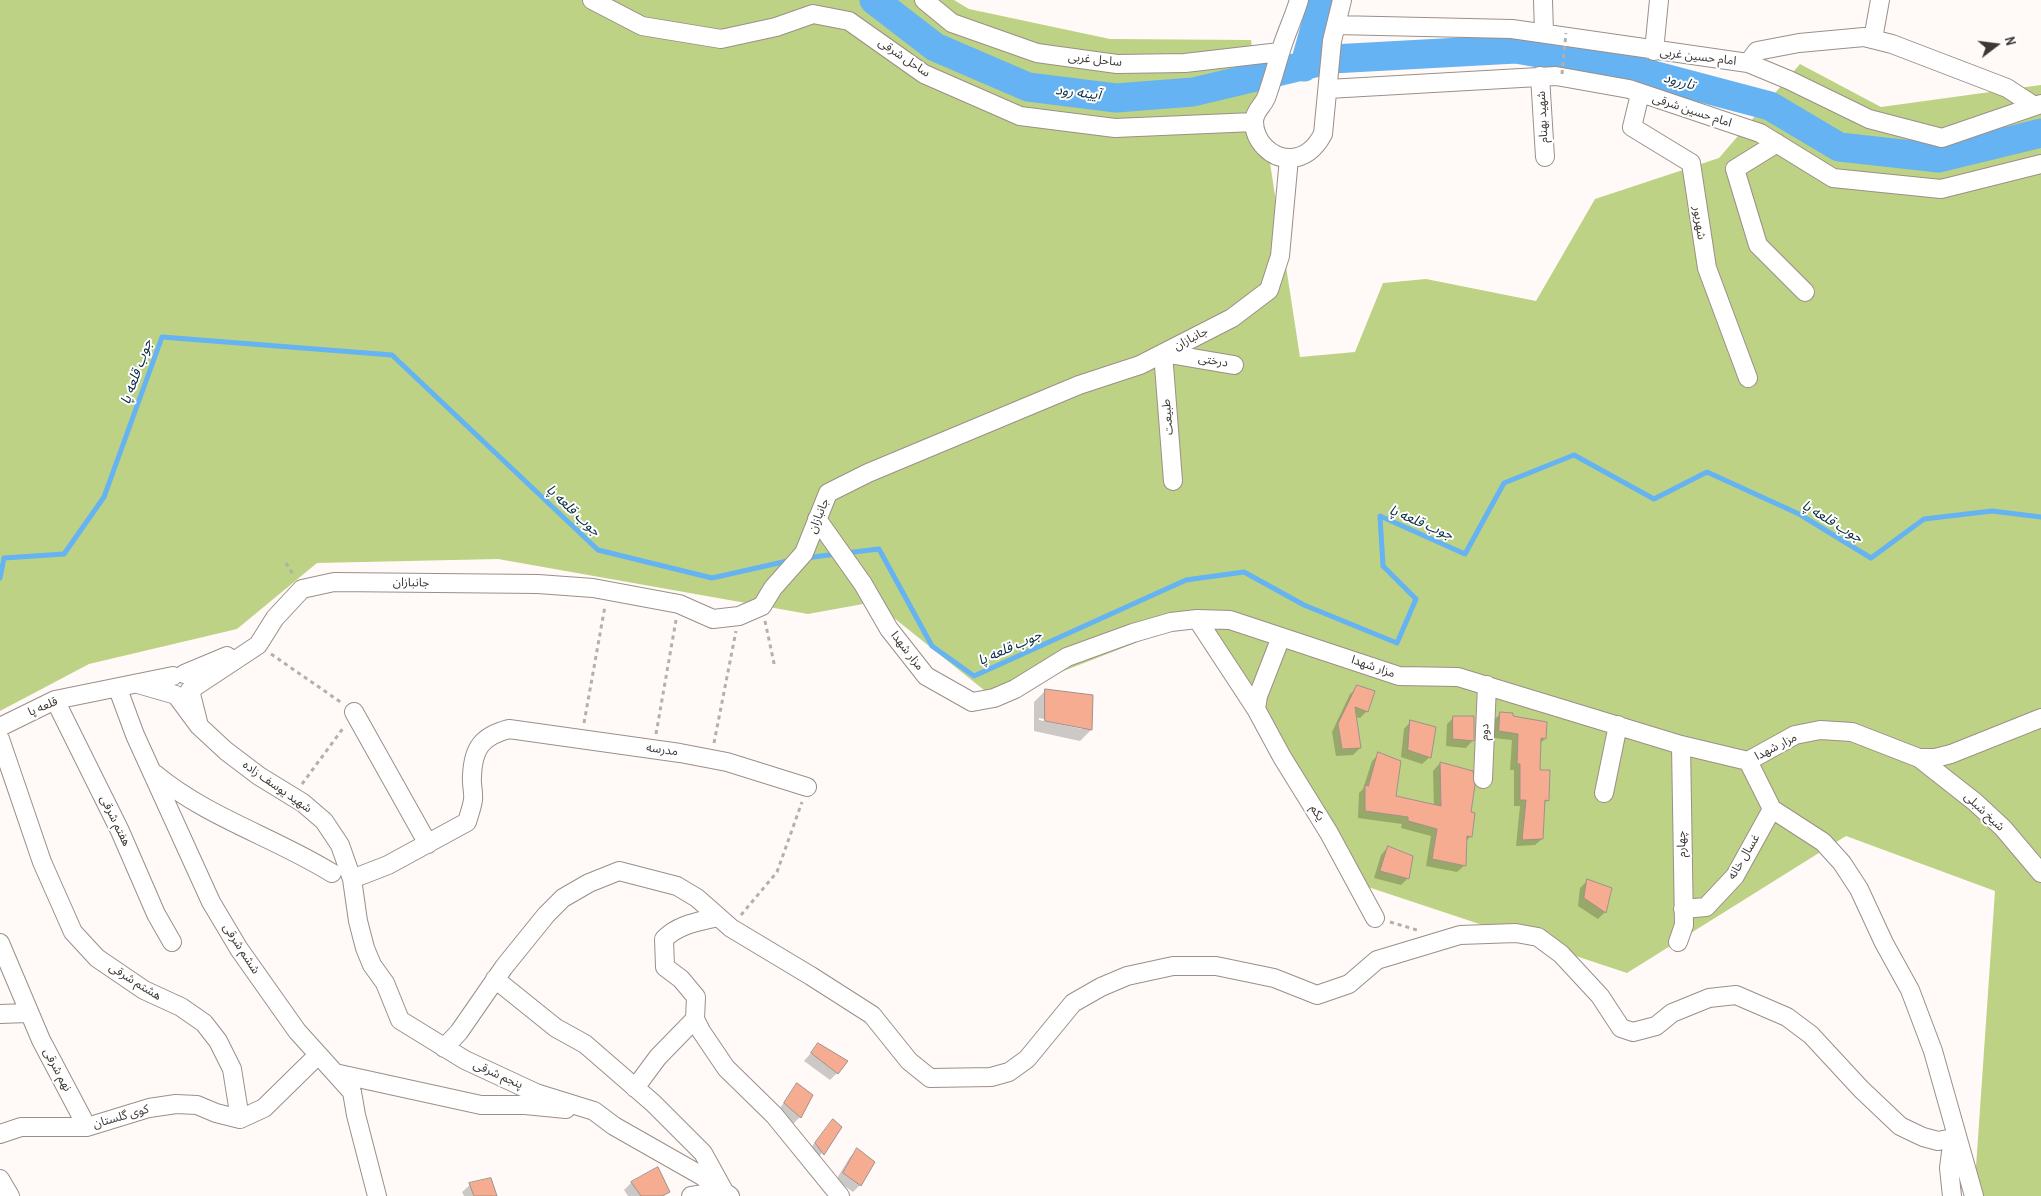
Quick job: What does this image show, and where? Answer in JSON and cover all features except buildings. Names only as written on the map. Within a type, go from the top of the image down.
[{"type":"street","name":"ساحل شرقی","points":[[592,0],[642,26],[721,39],[776,27],[814,14],[849,21],[924,74],[1020,116],[1115,128],[1254,122]]},
{"type":"street","name":"ساحل غربی","points":[[924,0],[952,22],[1037,53],[1117,64],[1279,58]]},
{"type":"street","points":[[1299,0],[1265,101],[1256,111],[1254,122],[1261,143],[1273,153],[1289,158],[1310,152],[1318,144],[1325,123],[1324,112],[1329,85],[1334,33],[1342,0]]},
{"type":"street","points":[[1543,0],[1544,32]]},
{"type":"street","points":[[1654,51],[1659,0]]},
{"type":"street","points":[[1873,39],[1880,0]]},
{"type":"street","name":"امام حسین غربی","points":[[1334,33],[1512,29],[1544,32],[1654,51],[1748,63],[1789,80],[1869,119],[1942,138],[2037,104]]},
{"type":"street","points":[[1748,63],[1757,51],[1799,43],[1864,37],[1892,44],[2007,88],[2037,104]]},
{"type":"street","name":"شهید بهنام","points":[[1540,76],[1545,158]]},
{"type":"street","name":"امام حسین شرقی","points":[[1329,85],[1472,82],[1556,76],[1629,89],[1760,133],[1833,178],[1941,189],[2041,164]]},
{"type":"street","name":"شهریور","points":[[1640,94],[1632,127],[1691,163],[1707,268],[1748,378]]},
{"type":"street","points":[[1777,143],[1735,169],[1758,245],[1805,292]]},
{"type":"street","name":"جانبازان","points":[[258,645],[275,618],[302,589],[334,582],[538,584],[608,591],[679,604],[713,619],[738,616],[762,606],[773,588],[799,559],[828,493],[1079,385],[1140,365],[1232,318],[1269,290],[1280,256],[1289,158]]},
{"type":"street","name":"درختی","points":[[1162,353],[1234,365]]},
{"type":"street","name":"طبیعت","points":[[1162,353],[1173,481]]},
{"type":"street","name":"مزار شهدا","points":[[817,519],[863,584],[889,629],[926,676],[972,702],[994,698],[1015,689],[1068,657],[1097,646],[1162,625],[1198,619],[1230,620],[1399,676],[1458,677],[1681,745],[1748,761],[1795,735],[1820,730],[1852,732],[1919,758],[1935,758],[1951,754],[2041,718]]},
{"type":"street","name":"یکم","points":[[1198,619],[1256,709],[1272,741],[1329,833],[1375,918]]},
{"type":"street","points":[[1256,709],[1258,696],[1281,637]]},
{"type":"street","points":[[118,689],[138,684],[181,684],[258,645]]},
{"type":"street","name":"شهید یوسف زاده","points":[[181,684],[199,726],[233,756],[324,821],[340,845],[352,879]]},
{"type":"street","name":"دوم","points":[[1483,779],[1487,685]]},
{"type":"street","name":"قلعه پا","points":[[0,727],[55,700],[118,689]]},
{"type":"street","name":"ششم شرقی","points":[[118,689],[135,735],[153,772],[194,869],[211,902],[239,949],[297,1031],[352,1092],[372,1192]]},
{"type":"street","name":"هفتم شرقی","points":[[55,700],[120,831],[156,914],[172,942]]},
{"type":"street","points":[[352,879],[382,868],[428,844],[354,712]]},
{"type":"street","points":[[1604,793],[1618,725]]},
{"type":"street","name":"مدرسه","points":[[428,844],[467,822],[473,799],[472,777],[474,758],[479,745],[492,734],[509,729],[711,759],[807,787]]},
{"type":"street","name":"هشتم شرقی","points":[[0,739],[42,862],[73,932],[97,958],[144,990],[181,1008],[204,1023],[218,1040],[232,1069],[240,1119]]},
{"type":"street","name":"چهارم","points":[[1678,942],[1684,925],[1681,745]]},
{"type":"street","name":"شیخ شبلی","points":[[1919,758],[1996,821],[2041,873]]},
{"type":"street","points":[[1748,761],[1772,809],[1823,842],[1842,863],[1860,889],[1884,943],[1910,990],[1933,1051],[1953,1134],[1974,1196]]},
{"type":"street","points":[[153,772],[179,794],[228,822],[267,837],[332,873]]},
{"type":"street","name":"غسال خانه","points":[[1683,909],[1706,907],[1735,876],[1772,809]]},
{"type":"street","points":[[444,1048],[459,1032],[495,979],[546,915],[563,898],[588,883],[619,871],[677,886],[697,898],[724,922],[872,1015],[909,1061],[930,1078],[963,1079],[991,1077],[1009,1072],[1027,1059],[1073,1003],[1101,987],[1127,976],[1173,966],[1216,966],[1274,978],[1317,995],[1349,984],[1377,960],[1396,954],[1460,935],[1516,933],[1538,937],[1561,954],[1600,996],[1621,1028],[1632,1032],[1656,1026],[1672,1013],[1709,998],[1736,995],[1787,1017],[1811,1035],[1861,1089],[1900,1126],[1923,1137],[1938,1140],[1953,1134]]},
{"type":"street","name":"پنجم شرقی","points":[[352,879],[358,921],[365,948],[372,965],[385,983],[400,1020],[444,1048],[536,1092],[594,1111],[614,1126],[727,1193]]},
{"type":"street","points":[[724,922],[679,927],[664,939],[665,967],[681,978],[696,998],[695,1019],[726,1068],[774,1115],[840,1196]]},
{"type":"street","name":"نهم شرقی","points":[[0,944],[28,1012],[87,1127]]},
{"type":"street","points":[[495,979],[556,1028],[585,1044],[680,1129],[703,1153],[727,1193],[691,1196]]},
{"type":"street","points":[[0,1014],[28,1012]]},
{"type":"street","points":[[635,1088],[658,1056],[695,1019]]},
{"type":"street","points":[[240,1119],[264,1108],[318,1055]]},
{"type":"street","points":[[335,1073],[481,1105],[525,1105],[594,1111]]},
{"type":"street","name":"کوی گلستان","points":[[0,1134],[21,1127],[87,1127],[149,1108],[176,1104],[197,1105],[216,1113],[240,1119]]},
{"type":"street","points":[[1952,1196],[1948,1168],[1953,1134]]},
{"type":"street","points":[[0,1179],[10,1196]]},
{"type":"path","points":[[1562,74],[1566,33]]},
{"type":"path","points":[[581,740],[608,591]]},
{"type":"path","points":[[653,749],[679,604]]},
{"type":"path","points":[[762,606],[775,668]]},
{"type":"path","points":[[711,759],[738,616]]},
{"type":"path","points":[[258,645],[354,712],[292,797]]},
{"type":"path","points":[[724,922],[778,872],[807,787]]},
{"type":"path","points":[[1375,918],[1418,930]]},
{"type":"green space","points":[[0,0],[954,0],[969,9],[1110,39],[1251,40],[1300,357],[1355,352],[1383,283],[1426,279],[1536,301],[1595,199],[1719,158],[1800,64],[1881,107],[2041,85],[2041,1196],[1974,1196],[1995,891],[1846,836],[1627,973],[1356,883],[1197,619],[994,698],[874,602],[808,614],[498,559],[317,563],[237,629],[89,664],[0,711]]},
{"type":"waterway","name":"تاررود","points":[[874,0],[935,47],[1028,87],[1116,98],[1193,92],[1332,59],[1516,49],[1634,70],[1770,106],[1839,147],[1939,158],[2041,133]]},
{"type":"waterway","points":[[1304,67],[1323,0]]},
{"type":"waterway","name":"جوب قلعه پا","points":[[0,578],[4,558],[64,554],[104,497],[162,337],[392,355],[598,550],[712,578],[792,560]]},
{"type":"waterway","name":"جوب قلعه پا","points":[[845,553],[879,549],[932,646],[974,676],[1186,580],[1244,572],[1304,605],[1397,643],[1416,599],[1383,566],[1380,516],[1465,554],[1504,483],[1574,455],[1654,499],[1707,472],[1799,514],[1871,558],[1924,519],[1992,511],[2041,517]]},
{"type":"waterway","name":"جوب قلعه پا","points":[[805,558],[837,554]]},
{"type":"water label","name":"آیینه رود","points":[[1078,93]]}]
